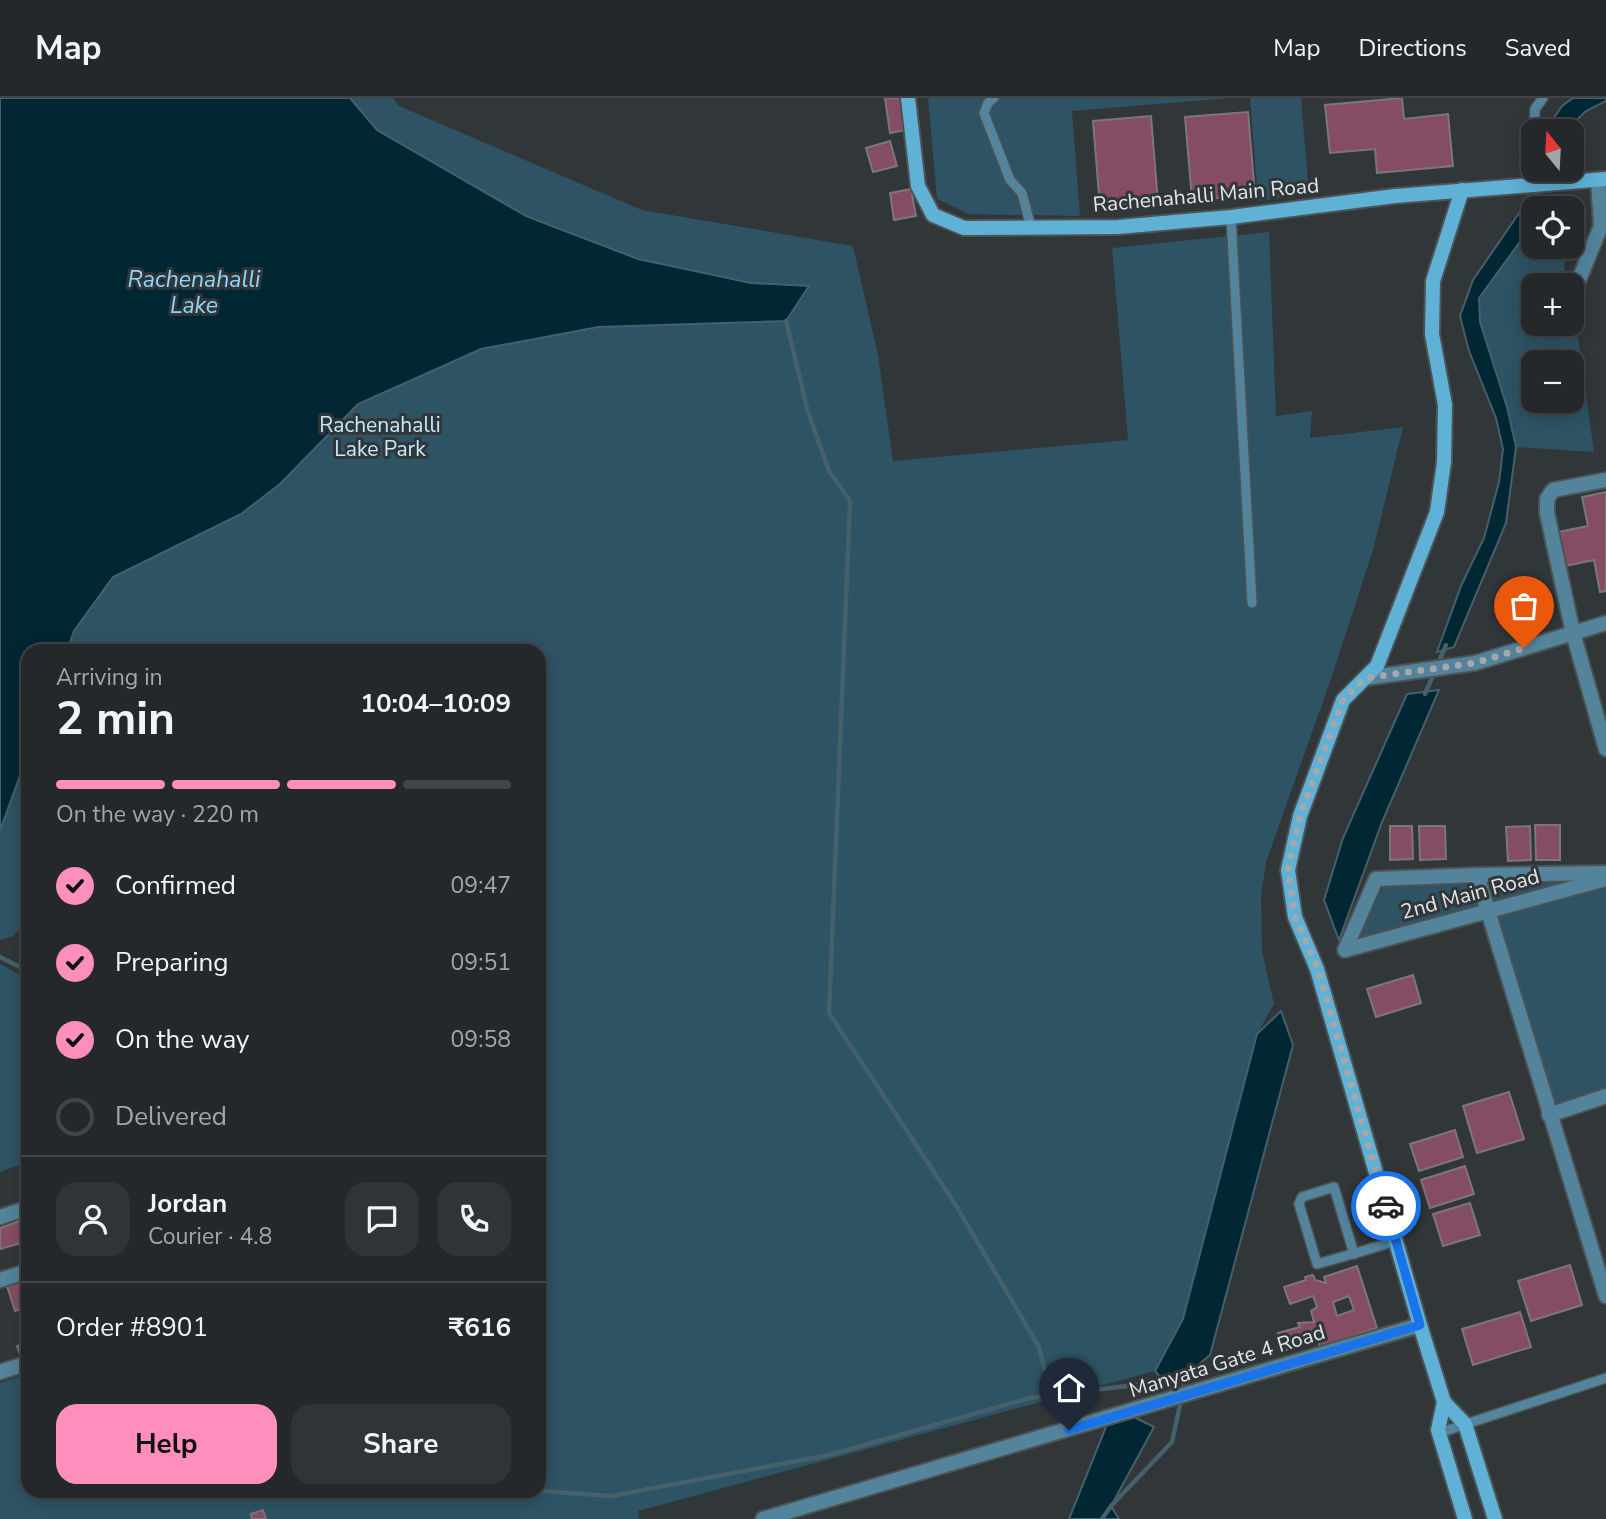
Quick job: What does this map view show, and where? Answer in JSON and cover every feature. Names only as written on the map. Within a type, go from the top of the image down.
[{"type":"street","name":"Rachenahalli Main Road","points":[[908,98],[918,186],[933,215],[964,228],[1118,227],[1231,217],[1524,182]]},
{"type":"street","name":"Rachenahalli Main Road","points":[[1584,180],[1602,179]]},
{"type":"street","points":[[1582,273],[1601,226],[1602,179]]},
{"type":"street","points":[[1462,190],[1433,281],[1432,334],[1445,405],[1444,462],[1437,512],[1377,666],[1343,700],[1297,827],[1288,870],[1295,917],[1313,956],[1444,1402],[1465,1424],[1495,1519]]},
{"type":"street","points":[[1606,480],[1553,490],[1547,499],[1547,513],[1573,633],[1606,749]]},
{"type":"street","points":[[1365,678],[1475,663],[1606,623]]},
{"type":"street","points":[[1606,873],[1477,875],[1606,1296]]},
{"type":"street","name":"2nd Main Road","points":[[1477,875],[1376,879],[1345,950],[1606,879]]},
{"type":"street","points":[[1549,1115],[1606,1096]]},
{"type":"street","points":[[0,1217],[21,1210]]},
{"type":"street","points":[[0,1280],[21,1273]]},
{"type":"street","name":"Manyata Gate 4 Road","points":[[763,1519],[1420,1325]]},
{"type":"street","points":[[0,1372],[21,1365]]},
{"type":"street","points":[[1444,1402],[1439,1433],[1465,1519]]},
{"type":"lane","points":[[994,98],[988,103],[984,113],[1010,180],[1021,193],[1031,227]]},
{"type":"lane","points":[[1535,119],[1535,109],[1543,98]]},
{"type":"lane","points":[[1231,217],[1252,603]]},
{"type":"lane","points":[[1354,1254],[1334,1187],[1302,1197],[1299,1204],[1317,1265],[1354,1254],[1395,1241]]},
{"type":"lane","points":[[1439,1433],[1606,1378]]},
{"type":"green space","name":"Rachenahalli Lake Park","points":[[350,98],[393,98],[399,106],[642,210],[853,246],[878,355],[893,461],[1128,440],[1112,248],[1269,232],[1276,416],[1312,411],[1310,438],[1403,427],[1373,550],[1331,679],[1266,862],[1261,896],[1262,951],[1274,1004],[1257,1034],[1183,1319],[1155,1371],[638,1511],[639,1519],[0,1519],[0,1383],[21,1376],[21,1498],[546,1498],[546,644],[69,644],[74,631],[113,577],[241,514],[358,404],[481,349],[598,327],[786,321],[808,286],[751,283],[638,259],[526,216],[377,130]]},
{"type":"green space","points":[[928,98],[1230,98],[1072,111],[1080,216],[969,214],[937,199]]},
{"type":"green space","points":[[1250,98],[1301,98],[1309,194],[1258,201]]},
{"type":"green space","points":[[1521,239],[1521,259],[1565,259],[1564,273],[1521,273],[1521,336],[1578,336],[1580,350],[1521,350],[1521,413],[1584,413],[1584,380],[1594,452],[1516,447],[1507,407],[1480,322],[1479,298]]},
{"type":"green space","points":[[21,772],[21,927],[14,936],[0,940],[0,831]]},
{"type":"green space","points":[[1606,876],[1491,905],[1483,878]]},
{"type":"green space","points":[[1472,882],[1479,905],[1359,938],[1383,887]]},
{"type":"green space","points":[[1606,887],[1606,1091],[1554,1108],[1495,914]]},
{"type":"green space","points":[[0,964],[21,975],[21,1164],[0,1172]]},
{"type":"water","name":"Rachenahalli Lake","points":[[0,98],[350,98],[377,130],[526,216],[638,259],[751,283],[809,286],[786,321],[598,327],[481,349],[358,404],[280,484],[241,514],[113,577],[74,631],[69,644],[21,644],[21,772],[0,831]]},
{"type":"water","points":[[1573,98],[1606,98],[1606,101],[1586,111],[1578,119],[1553,119],[1562,106]]},
{"type":"water","points":[[1521,210],[1521,239],[1479,298],[1480,322],[1507,407],[1516,447],[1506,523],[1454,647],[1437,652],[1461,586],[1484,538],[1499,482],[1503,449],[1496,418],[1469,351],[1460,316],[1473,280]]},
{"type":"water","points":[[1439,690],[1382,822],[1339,940],[1324,900],[1343,838],[1407,694]]},
{"type":"water","points":[[1281,1011],[1293,1045],[1210,1355],[1170,1388],[1155,1371],[1183,1319],[1257,1034]]},
{"type":"water","points":[[1114,1407],[1154,1427],[1111,1506],[1119,1519],[1069,1519]]},
{"type":"building","points":[[885,98],[901,98],[906,130],[890,133]]},
{"type":"building","points":[[1402,98],[1404,119],[1448,114],[1453,166],[1377,173],[1375,149],[1330,153],[1325,105]]},
{"type":"building","points":[[1248,112],[1255,195],[1192,200],[1185,117]]},
{"type":"building","points":[[1151,116],[1158,203],[1100,208],[1093,121]]},
{"type":"building","points":[[890,141],[897,166],[873,172],[866,148]]},
{"type":"building","points":[[911,189],[916,216],[894,220],[890,193]]},
{"type":"building","points":[[1606,492],[1606,591],[1600,592],[1594,560],[1565,566],[1558,532],[1588,526],[1582,497]]},
{"type":"building","points":[[1535,825],[1560,825],[1560,860],[1536,860]]},
{"type":"building","points":[[1390,826],[1412,826],[1413,859],[1390,860]]},
{"type":"building","points":[[1419,826],[1445,826],[1446,859],[1420,860]]},
{"type":"building","points":[[1530,826],[1531,860],[1508,861],[1506,827]]},
{"type":"building","points":[[1413,975],[1421,1003],[1376,1017],[1367,989]]},
{"type":"building","points":[[1509,1092],[1524,1139],[1477,1153],[1463,1106]]},
{"type":"building","points":[[1455,1130],[1463,1157],[1419,1171],[1410,1144]]},
{"type":"building","points":[[1465,1166],[1474,1194],[1430,1208],[1421,1180]]},
{"type":"building","points":[[1470,1203],[1480,1235],[1443,1246],[1433,1214]]},
{"type":"building","points":[[21,1220],[21,1243],[0,1249],[0,1228]]},
{"type":"building","points":[[1570,1265],[1582,1305],[1531,1321],[1518,1281]]},
{"type":"building","points":[[1357,1266],[1377,1328],[1320,1347],[1318,1340],[1283,1351],[1278,1333],[1300,1327],[1298,1323],[1314,1322],[1311,1311],[1317,1307],[1313,1296],[1290,1304],[1284,1287],[1313,1275],[1315,1280],[1326,1283],[1324,1277]],"holes":[[[1349,1296],[1354,1310],[1337,1316],[1333,1302]]]},
{"type":"building","points":[[21,1278],[21,1309],[15,1311],[6,1283]]},
{"type":"building","points":[[1520,1312],[1531,1347],[1473,1365],[1462,1329]]},
{"type":"building","points":[[263,1510],[266,1519],[252,1519],[251,1514]]},
{"type":"waterway","points":[[1535,196],[1540,186]]},
{"type":"waterway","points":[[786,321],[808,412],[829,471],[850,501],[829,1013],[957,1207],[1039,1347],[1051,1395]]},
{"type":"waterway","points":[[1425,694],[1446,645]]},
{"type":"waterway","points":[[0,957],[21,968]]},
{"type":"waterway","points":[[1102,1519],[1172,1442],[1186,1377]]},
{"type":"waterway","points":[[1175,1379],[1186,1378]]},
{"type":"waterway","points":[[546,1491],[611,1496],[829,1455],[1030,1398],[1167,1381]]},
{"type":"way so far","points":[[1386,1206],[1318,969],[1295,917],[1288,870],[1300,816],[1343,700],[1365,678],[1475,663],[1524,648]]},
{"type":"route","points":[[1069,1430],[1420,1325],[1386,1206]]}]
